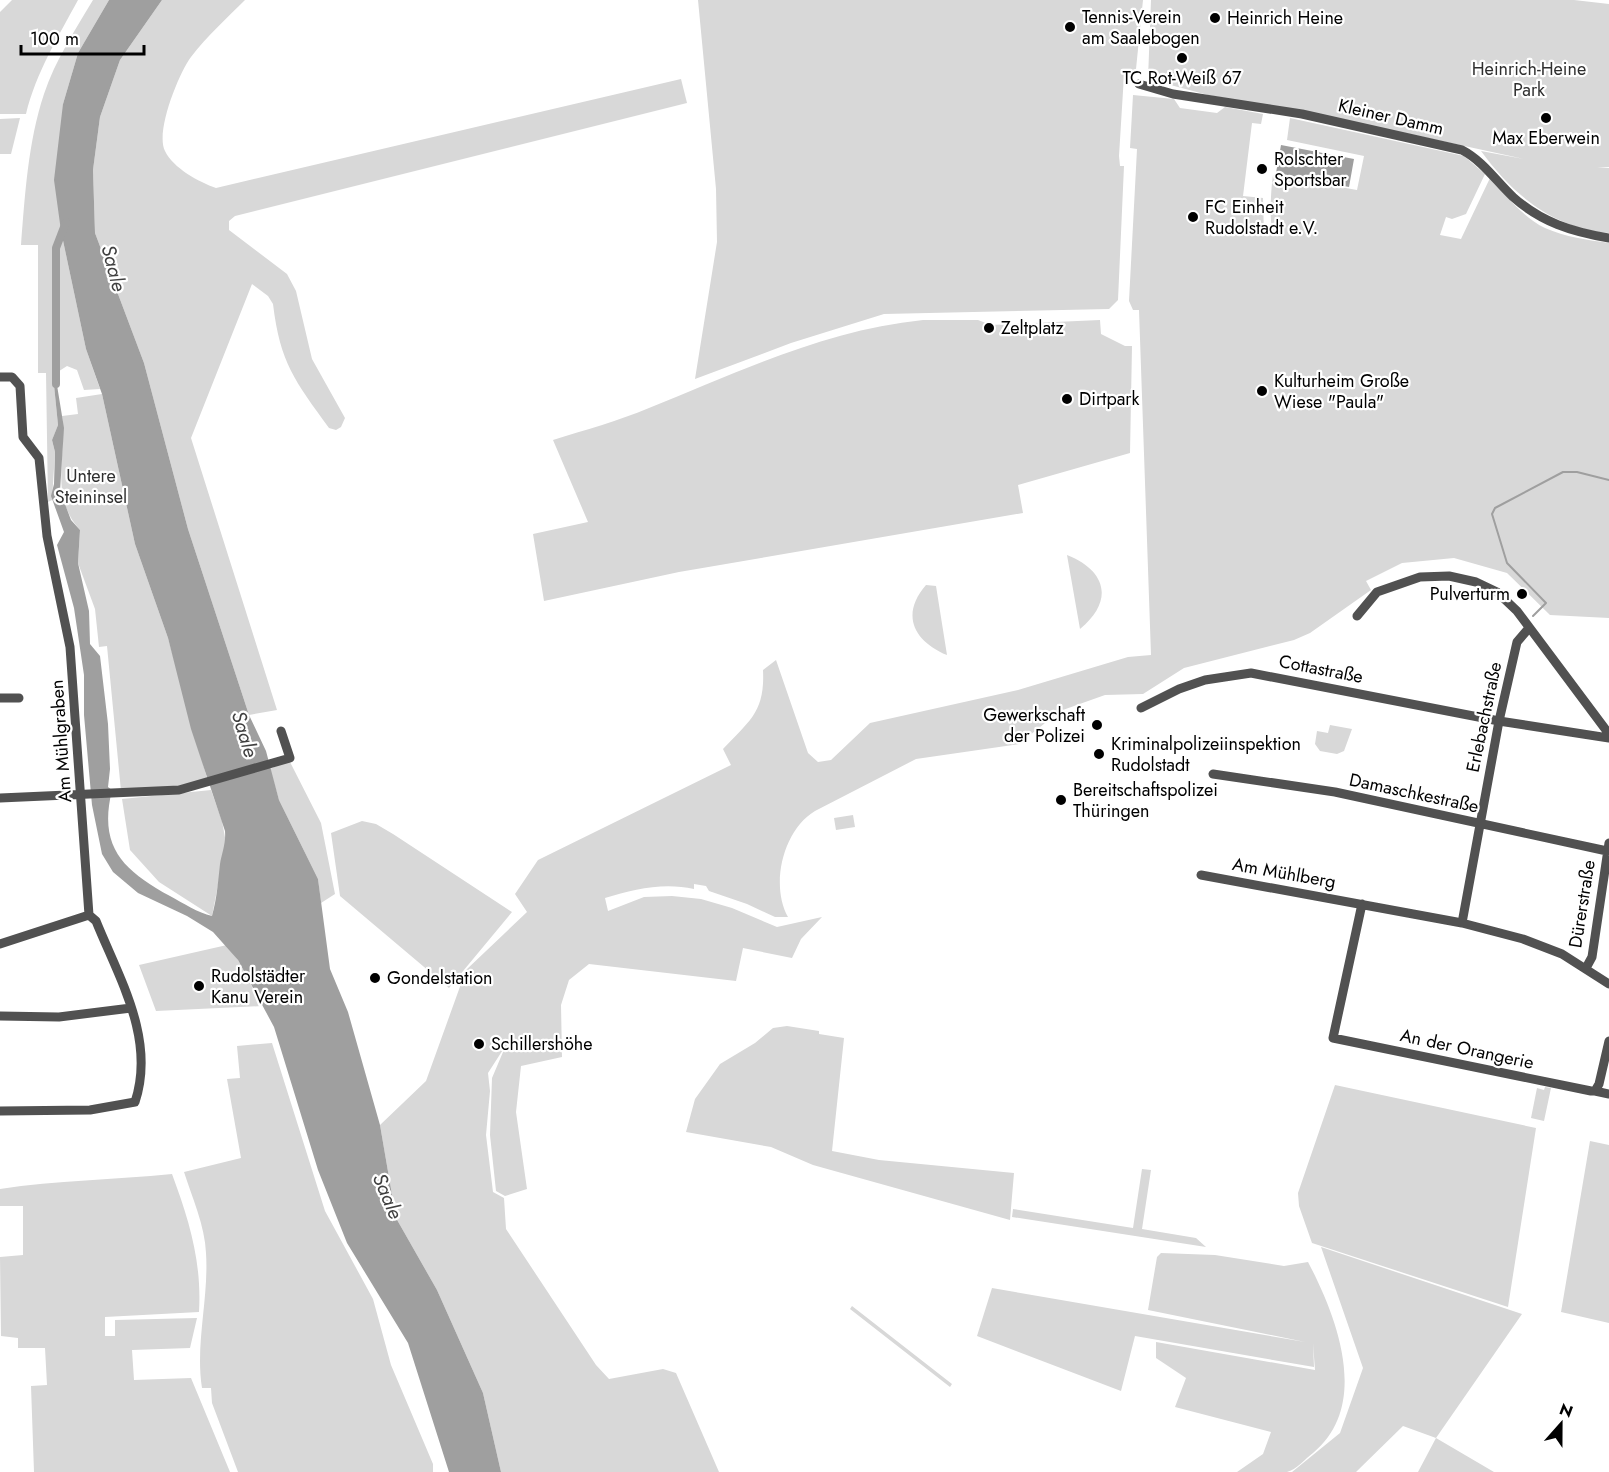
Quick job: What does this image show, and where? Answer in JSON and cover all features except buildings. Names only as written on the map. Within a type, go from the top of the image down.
[{"type":"street","name":"Kleiner Damm","points":[[1139,84],[1173,94],[1302,114],[1462,150],[1472,155],[1514,197],[1547,222],[1577,232],[1609,238]]},
{"type":"street","name":"Am Mühlgraben","points":[[0,377],[12,377],[20,386],[23,437],[39,458],[47,536],[70,647],[87,796],[89,915],[96,921],[131,1008],[140,1038],[141,1063],[135,1102],[90,1110],[0,1111]]},
{"type":"street","points":[[1357,616],[1377,592],[1420,577],[1449,576],[1476,582],[1507,599],[1609,736]]},
{"type":"street","name":"Erlebachstraße","points":[[1462,923],[1479,824],[1516,642],[1529,628]]},
{"type":"street","name":"Cottastraße","points":[[1141,708],[1179,689],[1205,680],[1251,673],[1499,721],[1609,736]]},
{"type":"street","points":[[0,699],[19,698]]},
{"type":"street","points":[[0,798],[87,796],[179,790],[286,758],[281,731]]},
{"type":"street","name":"Damaschkestraße","points":[[1213,774],[1335,792],[1479,824],[1608,847]]},
{"type":"street","name":"Dürerstraße","points":[[1586,968],[1592,957],[1608,847]]},
{"type":"street","name":"Am Mühlberg","points":[[1201,874],[1462,923],[1523,939],[1562,954],[1609,984]]},
{"type":"street","name":"An der Orangerie","points":[[1362,904],[1333,1038],[1609,1094]]},
{"type":"street","points":[[0,944],[89,915]]},
{"type":"street","points":[[0,1016],[59,1017],[131,1008]]},
{"type":"street","points":[[1595,1091],[1609,1041]]},
{"type":"green space","points":[[12,0],[78,0],[42,70],[26,114],[0,114],[0,12]]},
{"type":"green space","points":[[93,0],[109,0],[78,53],[63,104],[61,231],[86,349],[100,389],[84,390],[77,370],[67,366],[53,375],[58,425],[52,440],[55,452],[52,500],[48,502],[46,373],[38,373],[38,245],[21,245],[24,207],[34,131],[44,94],[72,34]]},
{"type":"green space","points":[[162,0],[245,0],[191,57],[175,89],[163,131],[165,151],[174,163],[195,178],[216,188],[681,79],[687,103],[235,216],[229,221],[229,230],[287,274],[296,291],[312,359],[345,418],[341,427],[336,430],[329,428],[307,397],[285,357],[273,304],[268,296],[252,284],[191,438],[277,710],[249,715],[188,529],[144,363],[95,233],[93,170],[100,117],[120,60]]},
{"type":"green space","points":[[698,0],[1143,0],[1136,69],[1124,75],[1119,156],[1120,166],[1124,166],[1118,300],[1109,309],[884,314],[791,343],[695,379],[717,242],[716,189]]},
{"type":"green space","name":"Heinrich-Heine Park","points":[[1151,0],[1574,0],[1609,4],[1609,167],[1597,167],[1609,168],[1609,233],[1570,224],[1536,207],[1507,182],[1481,151],[1524,159],[1341,119],[1208,95],[1148,79]]},
{"type":"green space","points":[[1133,95],[1174,99],[1180,108],[1217,113],[1225,107],[1263,114],[1261,124],[1252,123],[1243,196],[1263,198],[1264,236],[1273,232],[1271,196],[1273,175],[1357,190],[1364,156],[1287,140],[1290,118],[1464,156],[1485,174],[1466,214],[1452,219],[1446,217],[1440,235],[1461,239],[1490,178],[1508,199],[1537,224],[1569,236],[1609,243],[1609,618],[1550,615],[1507,573],[1454,558],[1402,563],[1366,581],[1371,590],[1310,633],[1294,640],[1184,668],[1143,694],[1105,695],[1060,711],[1019,744],[916,759],[815,811],[795,831],[783,859],[780,890],[788,917],[775,917],[747,904],[709,891],[706,886],[694,884],[694,889],[672,886],[649,888],[605,898],[608,911],[644,897],[672,896],[701,899],[732,908],[777,927],[822,917],[801,939],[792,958],[743,948],[736,981],[589,964],[569,980],[561,1005],[562,1057],[521,1066],[516,1112],[527,1189],[505,1196],[496,1191],[490,1135],[492,1078],[506,1045],[488,1073],[490,1091],[486,1135],[493,1192],[504,1198],[506,1229],[596,1365],[609,1379],[663,1369],[676,1373],[719,1472],[501,1472],[483,1393],[437,1290],[396,1218],[380,1125],[426,1081],[466,970],[527,912],[515,894],[538,860],[731,765],[723,749],[754,714],[761,696],[763,670],[776,660],[808,753],[818,762],[831,760],[870,723],[1018,690],[1128,657],[1151,655],[1139,310],[1133,310],[1129,301],[1137,149],[1130,148]]},
{"type":"green space","points":[[20,118],[11,154],[0,154],[0,119]]},
{"type":"green space","points":[[923,320],[978,320],[991,325],[1100,320],[1101,334],[1125,346],[1132,346],[1130,453],[1018,485],[1023,513],[679,572],[544,601],[533,534],[588,522],[553,440],[625,417],[783,354],[852,333]]},
{"type":"green space","name":"Untere Steininsel","points":[[102,394],[135,544],[168,638],[207,778],[180,786],[121,791],[107,646],[99,647],[95,609],[78,563],[80,530],[65,504],[61,476],[62,416],[78,414],[76,398]]},
{"type":"green space","points":[[1067,555],[1091,569],[1098,578],[1101,588],[1098,608],[1080,629]]},
{"type":"green space","points":[[926,585],[936,586],[947,655],[926,642],[914,626],[914,607]]},
{"type":"green space","points":[[1330,725],[1352,729],[1344,751],[1337,754],[1320,751],[1315,744],[1317,731],[1328,733]]},
{"type":"green space","points":[[289,760],[321,823],[335,894],[321,903],[318,879],[279,800],[270,769]]},
{"type":"green space","points":[[211,790],[222,821],[226,843],[212,916],[159,882],[130,850],[122,799]]},
{"type":"green space","points":[[853,815],[855,827],[836,830],[834,818]]},
{"type":"green space","points":[[362,821],[376,824],[393,834],[512,912],[449,988],[340,896],[331,833]]},
{"type":"green space","name":"Rudolstädter Kanu Verein","points":[[227,945],[238,960],[262,1006],[156,1011],[139,965]]},
{"type":"green space","points":[[787,1026],[844,1038],[832,1151],[879,1160],[1014,1173],[1010,1220],[813,1165],[771,1147],[686,1132],[695,1099],[720,1064],[755,1043],[773,1028]]},
{"type":"green space","points":[[272,1043],[325,1211],[373,1299],[391,1365],[433,1464],[433,1472],[238,1472],[212,1403],[211,1388],[202,1388],[200,1355],[206,1287],[206,1253],[201,1222],[184,1172],[241,1158],[227,1079],[240,1078],[237,1046]]},
{"type":"green space","points":[[1335,1085],[1536,1128],[1508,1307],[1312,1243],[1299,1206],[1298,1193]]},
{"type":"green space","points":[[1545,1087],[1551,1088],[1544,1121],[1531,1118],[1537,1088],[1544,1090]]},
{"type":"green space","points":[[1590,1141],[1609,1145],[1609,1323],[1561,1312]]},
{"type":"green space","points":[[1142,1169],[1151,1170],[1142,1229],[1196,1238],[1206,1247],[1012,1217],[1013,1209],[1133,1228]]},
{"type":"green space","points":[[172,1174],[193,1242],[198,1276],[199,1312],[105,1317],[105,1336],[115,1336],[115,1320],[197,1318],[190,1348],[132,1350],[134,1380],[191,1378],[230,1472],[34,1472],[31,1386],[47,1385],[45,1348],[18,1348],[18,1338],[1,1336],[0,1257],[23,1255],[23,1206],[0,1206],[0,1189]]},
{"type":"green space","points":[[1321,1247],[1522,1314],[1436,1438],[1403,1426],[1356,1472],[1292,1472],[1340,1433],[1363,1368]]},
{"type":"green space","points":[[1161,1253],[1215,1255],[1284,1266],[1308,1262],[1338,1334],[1345,1386],[1341,1411],[1331,1433],[1294,1469],[1287,1472],[1237,1472],[1263,1454],[1271,1432],[1175,1407],[1186,1378],[1156,1358],[1156,1342],[1315,1370],[1313,1343],[1314,1367],[1135,1336],[1121,1391],[977,1336],[992,1288],[1305,1342],[1148,1310],[1157,1257]]},
{"type":"green space","points":[[852,1306],[952,1384],[950,1387],[850,1309]]},
{"type":"green space","points":[[1436,1438],[1494,1472],[1418,1472]]},
{"type":"water","name":"Saale","points":[[109,0],[162,0],[120,60],[100,117],[93,170],[95,233],[144,363],[188,529],[249,715],[266,751],[279,800],[318,879],[330,969],[348,1012],[380,1125],[396,1218],[437,1290],[483,1393],[501,1472],[449,1472],[408,1343],[347,1243],[318,1170],[274,1027],[238,960],[213,932],[187,916],[138,893],[113,872],[102,854],[92,805],[84,715],[84,675],[74,608],[57,545],[64,532],[51,496],[54,484],[55,452],[52,440],[58,425],[53,375],[55,373],[64,428],[60,491],[71,520],[80,530],[78,563],[89,611],[90,644],[100,656],[108,724],[110,769],[108,787],[112,790],[109,827],[112,842],[118,855],[139,876],[191,908],[212,916],[225,831],[191,729],[168,638],[135,544],[102,394],[86,349],[61,231],[54,180],[63,104],[78,53]]},
{"type":"water","points":[[1281,145],[1354,159],[1349,187],[1276,173]]},
{"type":"waterway","points":[[56,384],[56,248],[66,222]]},
{"type":"waterway","points":[[1533,616],[1546,603],[1507,563],[1492,514],[1495,508],[1563,472],[1577,472],[1609,480]]},
{"type":"place","name":"Heinrich Heine","points":[[1215,18]]},
{"type":"place","name":"Tennis-Verein am Saalebogen","points":[[1070,27]]},
{"type":"place","name":"TC Rot-Weiß 67","points":[[1182,58]]},
{"type":"place","name":"Max Eberwein","points":[[1546,118]]},
{"type":"place","name":"Rolschter Sportsbar","points":[[1262,169]]},
{"type":"place","name":"FC Einheit Rudolstadt e.V.","points":[[1193,217]]},
{"type":"place","name":"Zeltplatz","points":[[989,328]]},
{"type":"place","name":"Kulturheim Große Wiese \"Paula\"","points":[[1262,391]]},
{"type":"place","name":"Dirtpark","points":[[1067,399]]},
{"type":"place","name":"Pulverturm","points":[[1522,594]]},
{"type":"place","name":"Gewerkschaft der Polizei","points":[[1097,725]]},
{"type":"place","name":"Kriminalpolizeiinspektion Rudolstadt","points":[[1099,754]]},
{"type":"place","name":"Bereitschaftspolizei Thüringen","points":[[1061,800]]},
{"type":"place","name":"Gondelstation","points":[[375,978]]},
{"type":"place","name":"Rudolstädter Kanu Verein","points":[[199,986]]},
{"type":"place","name":"Schillershöhe","points":[[479,1044]]}]
